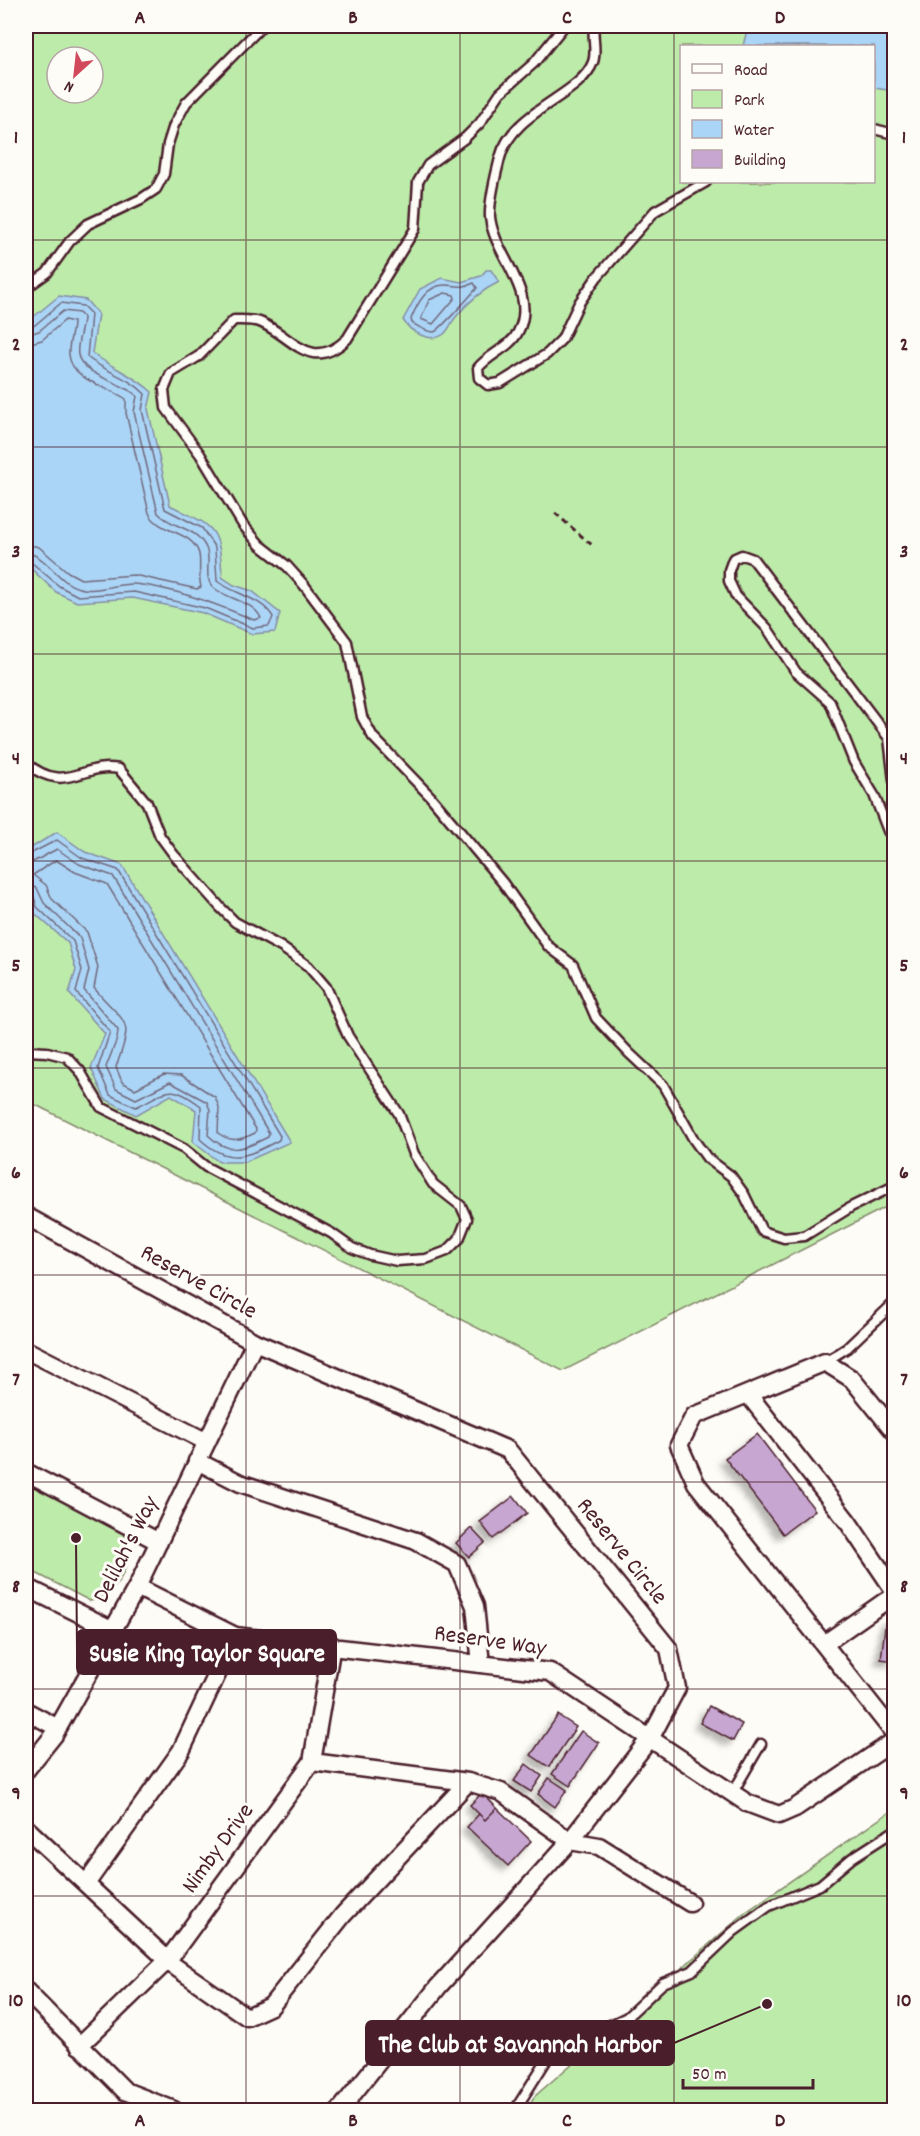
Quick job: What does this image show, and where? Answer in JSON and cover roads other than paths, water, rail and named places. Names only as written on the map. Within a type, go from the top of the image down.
[{"type":"street","name":"Reserve Circle","points":[[26,1216],[255,1342],[508,1450],[669,1649],[677,1688],[651,1737],[570,1841],[438,1987],[340,2110]]},
{"type":"street","name":"Delilah's Way","points":[[26,1770],[58,1728],[137,1587],[255,1342]]},
{"type":"street","points":[[26,1350],[207,1442]]},
{"type":"street","points":[[894,1431],[852,1379],[825,1362],[694,1416],[679,1445],[696,1483],[894,1733]]},
{"type":"street","points":[[748,1394],[848,1522],[894,1590]]},
{"type":"street","points":[[197,1461],[240,1483],[416,1541],[457,1564],[475,1606],[481,1664]]},
{"type":"street","points":[[26,1472],[159,1542]]},
{"type":"street","points":[[26,1587],[113,1630]]},
{"type":"street","name":"Reserve Way","points":[[137,1587],[235,1636],[332,1645],[550,1672],[651,1737],[747,1803],[779,1815],[795,1808],[894,1741]]},
{"type":"street","points":[[824,1644],[894,1595]]},
{"type":"street","points":[[86,1884],[181,1751],[235,1636]]},
{"type":"street","name":"Nimby Drive","points":[[79,2046],[168,1960],[312,1762],[332,1645]]},
{"type":"street","points":[[26,1711],[58,1728]]},
{"type":"street","points":[[312,1762],[468,1782],[501,1792],[570,1841],[600,1846],[690,1903]]},
{"type":"street","points":[[26,1828],[168,1960],[247,2018],[271,2006],[343,1916],[468,1782]]},
{"type":"street","points":[[26,1991],[125,2091],[174,2110]]},
{"type":"lane","points":[[26,288],[47,273],[70,241],[88,224],[141,199],[156,189],[164,174],[168,144],[174,125],[186,103],[262,26]]},
{"type":"lane","points":[[564,26],[534,63],[500,93],[480,123],[465,138],[428,165],[418,182],[415,229],[347,339],[335,350],[321,354],[302,350],[262,323],[248,319],[234,320],[199,356],[171,373],[164,390],[166,408],[200,454],[243,525],[260,545],[287,566],[304,585],[347,642],[362,717],[373,737],[429,796],[503,883],[548,946],[573,965],[596,1018],[663,1085],[694,1140],[707,1158],[731,1176],[744,1194],[753,1217],[762,1231],[784,1238],[804,1236],[851,1207],[894,1186]]},
{"type":"lane","points":[[594,26],[594,60],[586,75],[530,117],[510,137],[501,156],[490,215],[501,251],[524,302],[524,318],[517,335],[502,348],[485,358],[478,368],[479,378],[488,385],[500,384],[547,354],[562,339],[579,303],[597,277],[655,211],[704,183]]},
{"type":"lane","points":[[875,129],[894,134]]},
{"type":"lane","points":[[894,781],[889,738],[753,559],[742,555],[733,559],[729,570],[729,581],[736,596],[767,628],[796,672],[830,702],[854,762],[874,795],[888,831],[894,839]]},
{"type":"lane","points":[[26,763],[36,771],[55,778],[74,777],[107,767],[119,769],[147,803],[160,836],[220,907],[235,922],[282,947],[308,966],[326,987],[348,1036],[399,1114],[414,1154],[433,1184],[461,1206],[467,1219],[459,1239],[447,1251],[426,1259],[397,1261],[352,1248],[331,1233],[206,1167],[184,1149],[101,1107],[80,1071],[67,1057],[47,1052],[26,1051]]},
{"type":"lane","points":[[825,1362],[847,1348],[894,1303]]},
{"type":"lane","points":[[733,1792],[761,1744]]},
{"type":"lane","points":[[515,2110],[551,2053],[627,2017],[663,1983],[692,1971],[733,1932],[769,1906],[820,1885],[852,1858],[894,1832]]},
{"type":"water","points":[[748,26],[894,26],[894,91],[875,88],[875,45],[743,45]]},
{"type":"water","points":[[486,270],[491,270],[499,282],[470,302],[444,334],[433,338],[421,335],[403,320],[420,289],[442,278],[461,282],[481,276]]},
{"type":"water","points":[[59,296],[86,300],[98,314],[92,353],[152,392],[148,409],[170,505],[196,518],[211,530],[219,547],[222,577],[234,585],[252,591],[280,613],[275,632],[252,634],[203,613],[133,598],[77,602],[56,592],[26,564],[26,323]]},
{"type":"water","points":[[57,832],[85,852],[122,865],[290,1142],[245,1162],[219,1162],[193,1142],[196,1110],[171,1095],[136,1115],[105,1099],[91,1068],[105,1034],[69,993],[76,970],[68,943],[31,910],[26,885],[26,851]]},
{"type":"place","name":"Susie King Taylor Square","points":[[76,1538]]},
{"type":"place","name":"The Club at Savannah Harbor","points":[[767,2004]]}]
